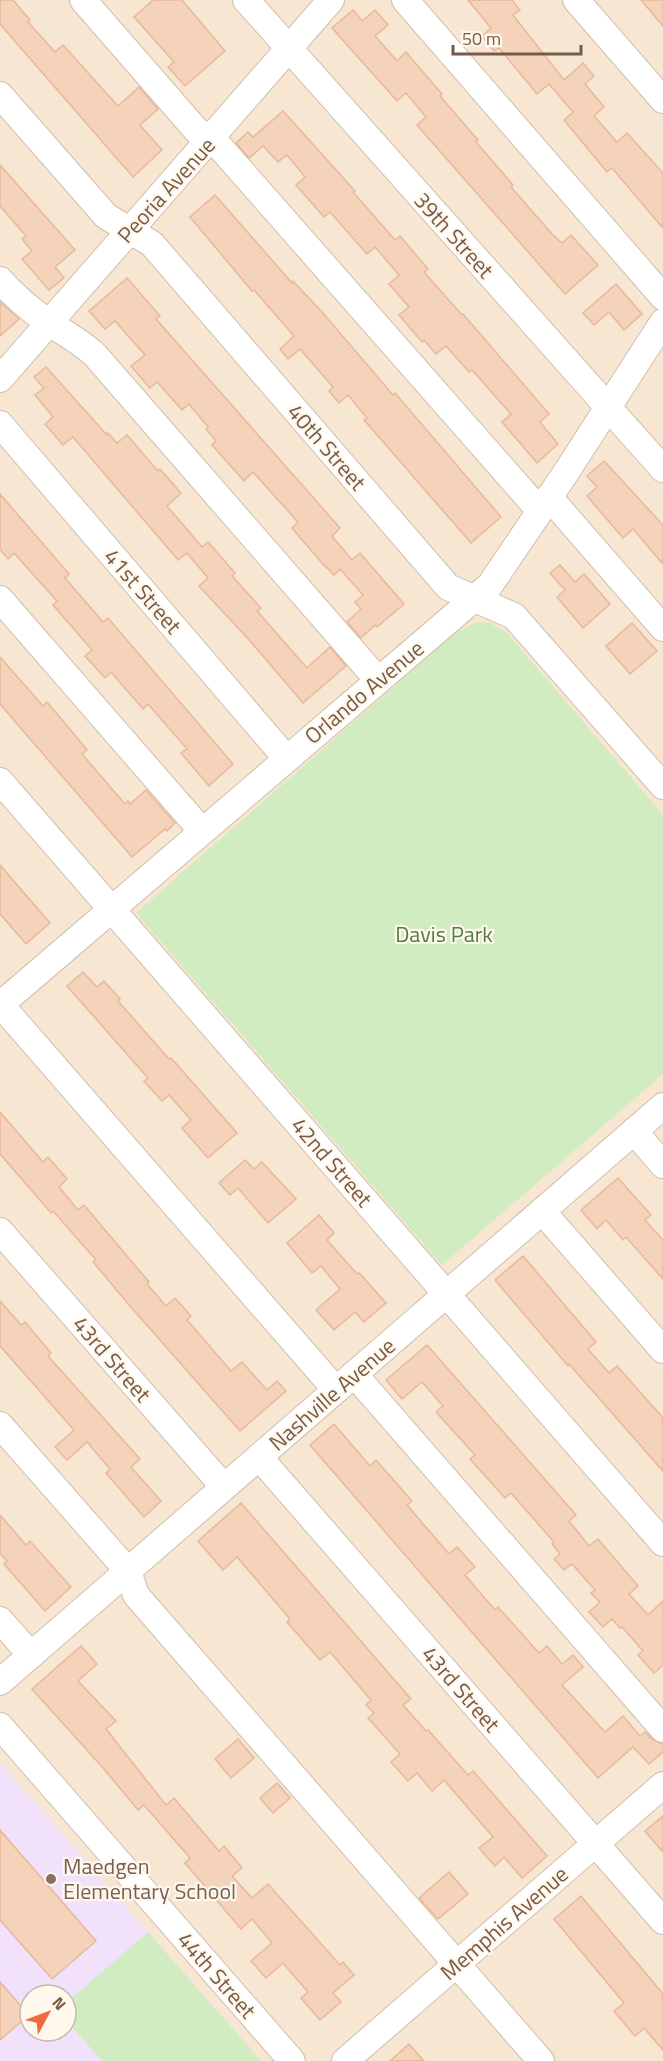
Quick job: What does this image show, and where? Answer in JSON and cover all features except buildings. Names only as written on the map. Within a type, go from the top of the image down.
[{"type":"street","points":[[83,0],[197,130],[212,138],[545,504],[663,628]]},
{"type":"street","name":"39th Street","points":[[246,0],[663,469]]},
{"type":"street","name":"Peoria Avenue","points":[[0,379],[331,0]]},
{"type":"street","points":[[405,0],[663,297]]},
{"type":"street","points":[[576,0],[663,100]]},
{"type":"street","name":"40th Street","points":[[0,95],[106,216],[152,244],[448,587],[514,616],[663,786]]},
{"type":"street","points":[[0,280],[15,297],[83,343],[95,355],[378,680]]},
{"type":"street","name":"Orlando Avenue","points":[[0,1005],[490,585],[663,322]]},
{"type":"street","name":"41st Street","points":[[0,424],[286,758]]},
{"type":"street","points":[[0,599],[202,831]]},
{"type":"street","name":"42nd Street","points":[[0,781],[663,1543]]},
{"type":"street","points":[[0,1005],[663,1729]]},
{"type":"street","name":"Nashville Avenue","points":[[0,1682],[663,1106]]},
{"type":"street","points":[[634,1131],[663,1165]]},
{"type":"street","points":[[542,1210],[663,1350]]},
{"type":"street","name":"43rd Street","points":[[0,1231],[224,1487]]},
{"type":"street","points":[[0,1425],[128,1571],[136,1595],[541,2061]]},
{"type":"street","name":"43rd Street","points":[[259,1457],[663,1921]]},
{"type":"street","points":[[0,1620],[30,1655]]},
{"type":"street","name":"44th Street","points":[[0,1726],[292,2061]]},
{"type":"street","name":"Memphis Avenue","points":[[345,2061],[663,1785]]},
{"type":"shaded area","points":[[0,0],[663,0],[663,2061],[0,2061]]},
{"type":"shaded area","name":"Maedgen Elementary School","points":[[0,1763],[262,2061],[0,2061]]},
{"type":"green space","name":"Davis Park","points":[[488,622],[507,633],[663,815],[663,1074],[442,1265],[136,913],[455,633],[474,623]]},
{"type":"green space","points":[[148,1932],[261,2061],[102,2061],[78,2034],[78,1993]]},
{"type":"place","name":"Maedgen Elementary School","points":[[51,1879]]}]
